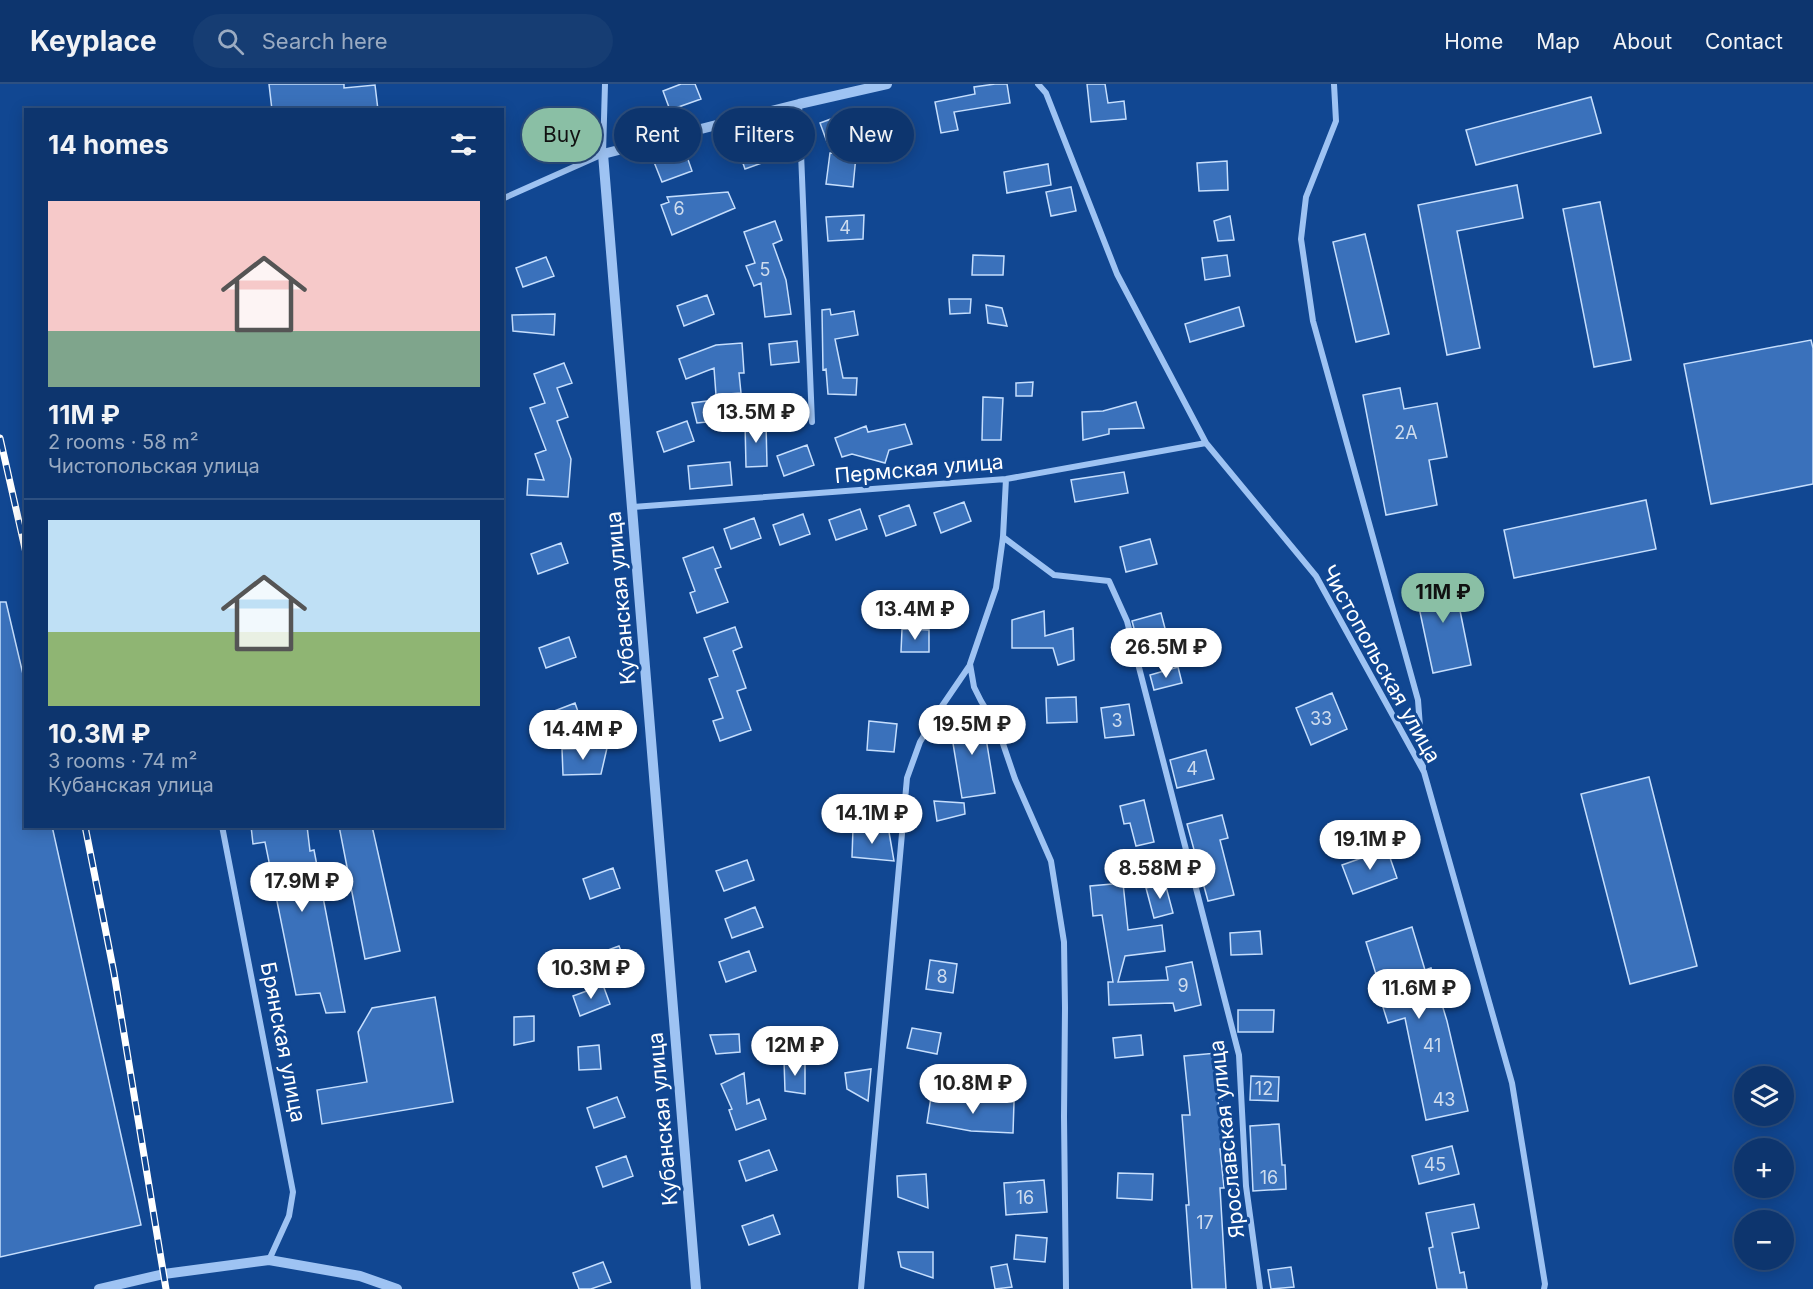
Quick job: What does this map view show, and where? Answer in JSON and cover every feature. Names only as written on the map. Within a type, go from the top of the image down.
[{"type":"street","name":"Кубанская улица","points":[[605,84],[603,154],[696,1289]]},
{"type":"street","points":[[504,198],[603,154],[887,84]]},
{"type":"street","name":"Чистопольская улица","points":[[1038,84],[1046,93],[1117,274],[1206,443],[1316,576],[1424,772],[1512,1083],[1544,1286]]},
{"type":"street","points":[[1334,84],[1336,121],[1306,197],[1301,239],[1313,321],[1418,700],[1424,772]]},
{"type":"street","points":[[799,104],[812,422]]},
{"type":"street","name":"Пермская улица","points":[[633,507],[1006,479],[1206,443]]},
{"type":"street","points":[[861,1289],[907,778],[920,742],[970,664],[996,588],[1004,537],[1006,479]]},
{"type":"street","name":"Ярославская улица","points":[[1004,537],[1054,575],[1108,581],[1127,621],[1239,1055],[1246,1186],[1260,1289]]},
{"type":"street","points":[[970,664],[974,687],[998,729],[1015,779],[1051,861],[1064,942],[1066,1289]]},
{"type":"street","name":"Брянская улица","points":[[222,828],[292,1192],[288,1216],[269,1260]]},
{"type":"street","points":[[99,1289],[164,1274],[269,1260],[360,1276],[397,1289]]},
{"type":"building","points":[[269,84],[344,84],[344,88],[375,85],[378,108],[272,108]]},
{"type":"building","points":[[681,84],[695,84],[701,99],[669,108],[663,91]]},
{"type":"building","points":[[1007,84],[1010,103],[954,112],[958,130],[941,133],[935,102],[975,94],[974,87]]},
{"type":"building","points":[[1087,84],[1105,84],[1108,103],[1124,101],[1126,119],[1091,122]]},
{"type":"building","points":[[1591,97],[1601,133],[1476,165],[1466,130]]},
{"type":"building","points":[[827,120],[827,142],[820,123]]},
{"type":"building","points":[[1227,161],[1228,190],[1199,191],[1197,163]]},
{"type":"building","points":[[654,162],[689,162],[692,171],[662,182]]},
{"type":"building","points":[[743,162],[765,162],[745,169]]},
{"type":"building","points":[[829,162],[855,162],[853,187],[826,184]]},
{"type":"building","points":[[1048,164],[1051,185],[1007,193],[1004,172]]},
{"type":"building","points":[[1517,185],[1523,218],[1457,231],[1480,348],[1447,355],[1418,205]]},
{"type":"building","points":[[1071,187],[1076,211],[1051,216],[1046,192]]},
{"type":"building","points":[[728,192],[735,208],[672,235],[661,205],[669,202],[667,197]]},
{"type":"building","points":[[1600,202],[1631,360],[1594,367],[1563,209]]},
{"type":"building","points":[[864,215],[863,239],[828,241],[826,217]]},
{"type":"building","points":[[1230,216],[1234,240],[1218,241],[1214,221]]},
{"type":"building","points":[[775,221],[782,240],[773,244],[786,280],[791,314],[765,317],[761,283],[754,286],[746,266],[755,263],[744,232]]},
{"type":"building","points":[[1365,234],[1389,334],[1356,342],[1333,242]]},
{"type":"building","points":[[973,255],[1004,256],[1003,275],[972,275]]},
{"type":"building","points":[[1227,255],[1230,276],[1205,280],[1202,258]]},
{"type":"building","points":[[546,257],[554,276],[523,287],[516,268]]},
{"type":"building","points":[[707,295],[714,314],[684,326],[677,306]]},
{"type":"building","points":[[949,299],[971,299],[970,313],[950,314]]},
{"type":"building","points":[[986,305],[1002,308],[1007,326],[988,323]]},
{"type":"building","points":[[1239,307],[1244,326],[1190,342],[1185,324]]},
{"type":"building","points":[[830,309],[831,315],[854,311],[858,335],[835,339],[843,378],[857,378],[856,395],[828,394],[826,369],[823,370],[822,310]]},
{"type":"building","points":[[555,314],[554,335],[513,331],[512,315]]},
{"type":"building","points":[[1811,340],[1813,348],[1813,484],[1711,504],[1684,364]]},
{"type":"building","points":[[797,341],[799,362],[771,365],[769,344]]},
{"type":"building","points":[[742,343],[744,373],[739,373],[741,393],[716,395],[714,368],[686,379],[679,359],[716,345]]},
{"type":"building","points":[[564,363],[572,383],[557,388],[568,417],[557,421],[571,459],[568,497],[527,495],[528,479],[544,480],[535,454],[546,450],[530,408],[545,403],[534,374]]},
{"type":"building","points":[[1033,382],[1032,396],[1016,396],[1016,383]]},
{"type":"building","points":[[1400,388],[1404,409],[1437,403],[1447,457],[1429,460],[1437,505],[1386,515],[1363,395]]},
{"type":"building","points":[[983,397],[1003,398],[1001,440],[982,440]]},
{"type":"building","points":[[722,399],[728,420],[697,423],[692,403]]},
{"type":"building","points":[[1136,402],[1144,428],[1109,429],[1109,434],[1083,440],[1082,412],[1103,411]]},
{"type":"building","points":[[687,421],[694,441],[664,452],[657,432]]},
{"type":"building","points":[[745,422],[766,422],[767,466],[746,467]]},
{"type":"building","points":[[905,424],[912,444],[889,450],[885,463],[852,454],[842,457],[835,438],[866,426],[868,432]]},
{"type":"building","points":[[807,445],[814,465],[784,476],[777,456]]},
{"type":"building","points":[[730,462],[732,485],[690,489],[688,466]]},
{"type":"building","points":[[1124,472],[1128,493],[1075,502],[1071,480]]},
{"type":"building","points":[[1646,500],[1656,549],[1514,578],[1504,530]]},
{"type":"building","points":[[964,502],[971,521],[941,533],[934,513]]},
{"type":"building","points":[[909,505],[916,525],[886,536],[879,516]]},
{"type":"building","points":[[860,509],[867,529],[836,540],[829,520]]},
{"type":"building","points":[[803,514],[810,534],[780,545],[773,525]]},
{"type":"building","points":[[754,518],[761,538],[731,549],[724,529]]},
{"type":"building","points":[[1150,539],[1157,564],[1126,572],[1120,547]]},
{"type":"building","points":[[561,543],[568,563],[538,574],[531,554]]},
{"type":"building","points":[[713,547],[721,567],[715,569],[728,602],[697,613],[690,593],[695,591],[683,558]]},
{"type":"building","points":[[1453,576],[1471,665],[1433,673],[1414,584]]},
{"type":"building","points":[[0,602],[6,602],[24,678],[24,828],[52,828],[141,1225],[0,1257]]},
{"type":"building","points":[[1044,611],[1045,636],[1073,628],[1074,660],[1058,665],[1053,648],[1012,648],[1012,620]]},
{"type":"building","points":[[1161,613],[1167,636],[1138,643],[1132,621]]},
{"type":"building","points":[[735,627],[742,647],[733,651],[746,688],[737,691],[751,730],[720,741],[713,721],[723,718],[709,679],[718,676],[704,638]]},
{"type":"building","points":[[902,629],[929,630],[929,652],[901,652]]},
{"type":"building","points":[[569,637],[576,657],[546,668],[539,648]]},
{"type":"building","points":[[1178,667],[1182,683],[1154,690],[1150,675]]},
{"type":"building","points":[[1332,693],[1347,729],[1311,745],[1296,708]]},
{"type":"building","points":[[1076,697],[1077,722],[1047,723],[1046,698]]},
{"type":"building","points":[[575,703],[582,723],[552,734],[544,715]]},
{"type":"building","points":[[1129,704],[1134,735],[1105,738],[1101,708]]},
{"type":"building","points":[[982,714],[995,793],[962,798],[949,719]]},
{"type":"building","points":[[869,721],[897,724],[894,752],[867,750]]},
{"type":"building","points":[[607,748],[601,774],[563,775],[562,749]]},
{"type":"building","points":[[1206,750],[1214,779],[1177,788],[1170,760]]},
{"type":"building","points":[[1649,777],[1697,966],[1630,984],[1581,794]]},
{"type":"building","points":[[1144,800],[1154,842],[1136,846],[1130,823],[1124,824],[1120,806]]},
{"type":"building","points":[[934,801],[964,803],[965,814],[937,821]]},
{"type":"building","points":[[1222,815],[1228,838],[1220,840],[1234,895],[1208,901],[1187,824]]},
{"type":"building","points":[[251,828],[307,828],[310,851],[314,850],[345,1012],[326,1013],[320,993],[296,995],[265,842],[253,844]]},
{"type":"building","points":[[339,828],[372,828],[400,951],[365,959]]},
{"type":"building","points":[[853,828],[889,832],[894,861],[852,857]]},
{"type":"building","points":[[1387,849],[1397,878],[1353,894],[1342,865]]},
{"type":"building","points":[[747,860],[754,880],[724,891],[716,871]]},
{"type":"building","points":[[613,868],[620,888],[590,899],[583,879]]},
{"type":"building","points":[[1123,883],[1128,930],[1162,925],[1165,951],[1125,956],[1118,982],[1168,980],[1166,967],[1192,962],[1201,1005],[1175,1011],[1173,1003],[1109,1005],[1108,982],[1113,982],[1102,915],[1093,916],[1090,886]]},
{"type":"building","points":[[1165,883],[1173,913],[1154,918],[1146,888]]},
{"type":"building","points":[[755,907],[763,927],[732,938],[725,919]]},
{"type":"building","points":[[1412,927],[1425,970],[1431,968],[1447,1021],[1468,1111],[1426,1120],[1405,1018],[1388,1023],[1366,942]]},
{"type":"building","points":[[1260,931],[1262,954],[1231,955],[1230,933]]},
{"type":"building","points":[[619,946],[627,966],[596,977],[589,957]]},
{"type":"building","points":[[749,951],[756,971],[726,982],[719,962]]},
{"type":"building","points":[[930,960],[957,964],[953,993],[926,989]]},
{"type":"building","points":[[603,985],[610,1004],[580,1016],[573,996]]},
{"type":"building","points":[[435,997],[453,1102],[322,1124],[317,1090],[367,1082],[358,1032],[372,1008]]},
{"type":"building","points":[[1238,1010],[1274,1010],[1273,1032],[1238,1032]]},
{"type":"building","points":[[534,1016],[534,1041],[514,1045],[514,1017]]},
{"type":"building","points":[[912,1028],[941,1033],[937,1054],[907,1048]]},
{"type":"building","points":[[739,1034],[740,1052],[716,1054],[710,1035]]},
{"type":"building","points":[[1141,1035],[1143,1055],[1115,1058],[1113,1038]]},
{"type":"building","points":[[599,1045],[601,1069],[579,1070],[578,1047]]},
{"type":"building","points":[[1217,1053],[1222,1100],[1218,1100],[1223,1149],[1220,1149],[1224,1188],[1220,1188],[1226,1289],[1192,1289],[1186,1205],[1189,1205],[1182,1115],[1190,1115],[1184,1056]]},
{"type":"building","points":[[784,1060],[805,1064],[805,1094],[785,1091]]},
{"type":"building","points":[[871,1069],[868,1101],[847,1089],[845,1073]]},
{"type":"building","points":[[744,1073],[747,1104],[759,1099],[766,1119],[736,1130],[729,1110],[732,1109],[721,1084]]},
{"type":"building","points":[[1251,1076],[1279,1077],[1278,1101],[1250,1100]]},
{"type":"building","points":[[617,1097],[625,1117],[594,1128],[587,1108]]},
{"type":"building","points":[[931,1097],[972,1103],[973,1100],[1014,1102],[1013,1133],[971,1131],[927,1123]]},
{"type":"building","points":[[1279,1124],[1286,1189],[1253,1191],[1250,1126]]},
{"type":"building","points":[[1452,1146],[1459,1174],[1419,1184],[1412,1156]]},
{"type":"building","points":[[769,1150],[777,1170],[746,1181],[739,1161]]},
{"type":"building","points":[[626,1156],[633,1176],[603,1187],[596,1167]]},
{"type":"building","points":[[1118,1173],[1153,1174],[1152,1200],[1117,1198]]},
{"type":"building","points":[[926,1174],[928,1208],[898,1197],[897,1176]]},
{"type":"building","points":[[1044,1180],[1047,1212],[1006,1215],[1004,1183]]},
{"type":"building","points":[[1474,1204],[1479,1228],[1452,1233],[1460,1273],[1464,1272],[1467,1289],[1437,1289],[1429,1248],[1433,1247],[1426,1213]]},
{"type":"building","points":[[773,1215],[780,1234],[749,1245],[742,1226]]},
{"type":"building","points":[[1016,1235],[1047,1238],[1045,1262],[1014,1259]]},
{"type":"building","points":[[898,1252],[933,1252],[933,1278],[901,1267]]},
{"type":"building","points":[[603,1262],[611,1282],[591,1289],[579,1289],[573,1273]]},
{"type":"building","points":[[1007,1264],[1012,1287],[995,1289],[991,1267]]},
{"type":"building","points":[[1291,1267],[1294,1287],[1271,1289],[1268,1270]]},
{"type":"railway","points":[[0,438],[24,544]]},
{"type":"railway","points":[[85,828],[114,973],[166,1289]]}]
